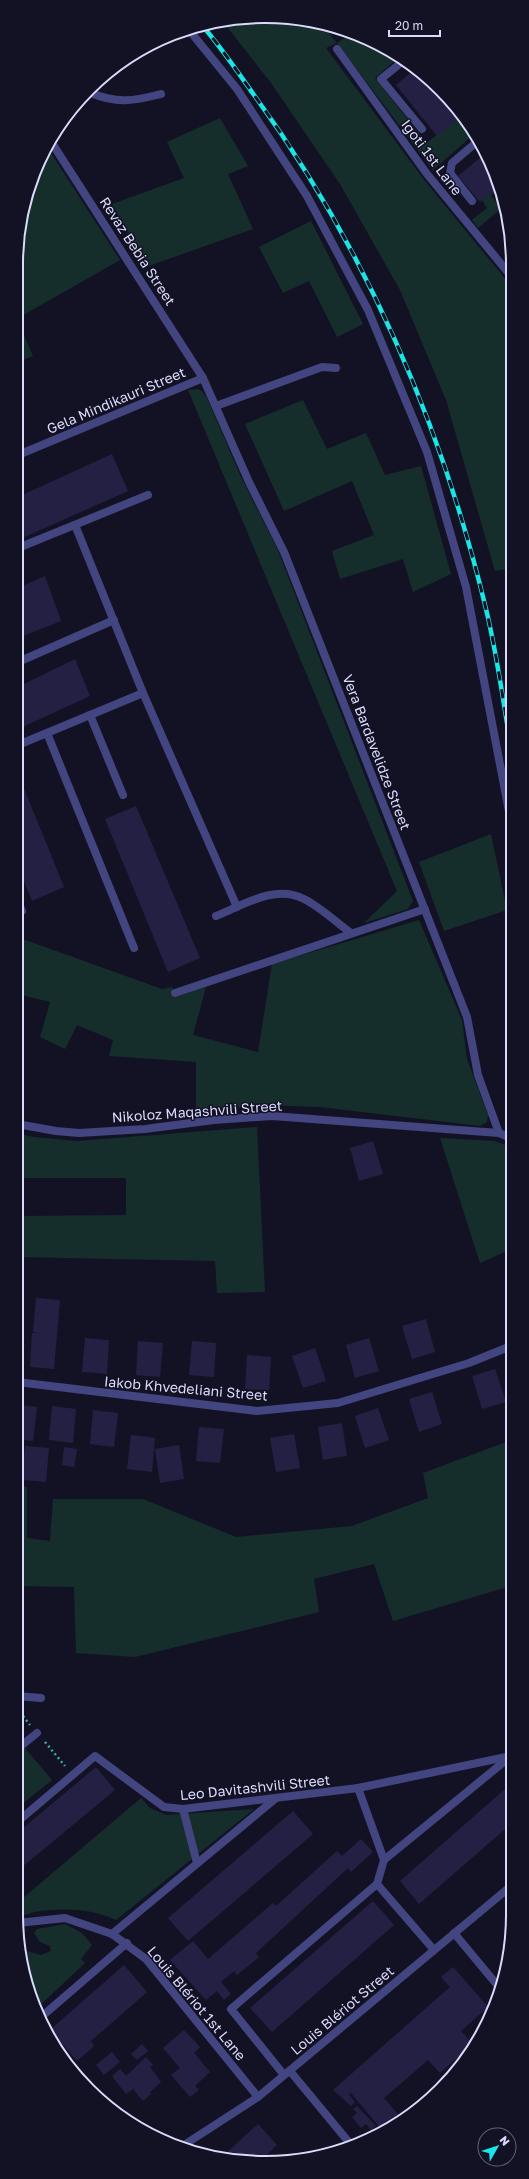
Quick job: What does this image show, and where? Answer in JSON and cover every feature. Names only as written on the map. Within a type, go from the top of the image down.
[{"type":"street","points":[[192,34],[237,89],[307,196],[368,310],[427,452],[466,587],[506,796]]},
{"type":"street","name":"Igoti 1st Lane","points":[[337,49],[427,174],[506,270]]},
{"type":"street","points":[[399,64],[381,79],[422,129]]},
{"type":"street","points":[[94,94],[107,100],[134,101],[161,94]]},
{"type":"street","points":[[472,201],[450,173],[450,167],[452,163],[474,144]]},
{"type":"street","name":"Revaz Bebia Street","points":[[54,146],[203,378]]},
{"type":"street","points":[[216,406],[322,367],[336,368]]},
{"type":"street","name":"Vera Bardavelidze Street","points":[[203,378],[249,482],[284,552],[425,909],[467,1017],[478,1075],[499,1133]]},
{"type":"street","name":"Gela Mindikauri Street","points":[[23,453],[203,378]]},
{"type":"street","points":[[23,546],[148,495]]},
{"type":"street","points":[[75,525],[143,693],[238,907]]},
{"type":"street","points":[[23,660],[114,620]]},
{"type":"street","points":[[23,743],[143,693]]},
{"type":"street","points":[[90,715],[123,795]]},
{"type":"street","points":[[47,733],[134,948]]},
{"type":"street","points":[[216,916],[266,895],[285,893],[304,899],[351,933]]},
{"type":"street","points":[[175,993],[425,909]]},
{"type":"street","name":"Nikoloz Maqashvili Street","points":[[23,1125],[56,1131],[79,1133],[145,1129],[214,1120],[272,1116],[499,1133]]},
{"type":"street","points":[[499,1133],[506,1136]]},
{"type":"street","name":"Iakob Khvedeliani Street","points":[[23,1383],[144,1399],[264,1410],[338,1403],[469,1363],[506,1348]]},
{"type":"street","points":[[23,1697],[41,1698]]},
{"type":"street","points":[[23,1744],[37,1733]]},
{"type":"street","name":"Leo Davitashvili Street","points":[[23,1817],[95,1756],[164,1807],[183,1809],[358,1788],[506,1757]]},
{"type":"street","points":[[348,2141],[231,2009],[377,1884],[384,1860],[506,1760]]},
{"type":"street","points":[[358,1788],[384,1860]]},
{"type":"street","points":[[112,1934],[275,1799]]},
{"type":"street","points":[[183,1809],[197,1863]]},
{"type":"street","points":[[377,1884],[434,1950]]},
{"type":"street","name":"Louis Blériot Street","points":[[187,2143],[236,2109],[258,2097],[506,1890]]},
{"type":"street","name":"Louis Blériot 1st Lane","points":[[24,1922],[66,1918],[112,1934],[127,1943],[146,1958],[258,2097]]},
{"type":"street","points":[[454,1933],[496,1983]]},
{"type":"street","points":[[45,2014],[127,1943]]},
{"type":"green space","points":[[264,23],[296,25],[327,31],[337,43],[326,48],[425,181],[506,280],[506,569],[495,571],[446,400],[400,290],[340,184],[271,83],[227,26]]},
{"type":"green space","points":[[345,37],[357,41],[394,61],[375,78],[426,143],[458,119],[470,138],[433,170],[337,43]]},
{"type":"green space","points":[[220,118],[248,166],[228,174],[253,229],[146,267],[112,204],[184,178],[167,142]]},
{"type":"green space","points":[[51,153],[120,260],[23,315],[23,264],[25,233],[31,202],[41,172]]},
{"type":"green space","points":[[494,190],[495,192],[491,196],[497,203],[498,202],[500,210],[478,228],[472,220],[487,208],[482,200]]},
{"type":"green space","points":[[311,221],[363,324],[337,337],[309,281],[283,293],[259,247]]},
{"type":"green space","points":[[23,333],[33,356],[23,360]]},
{"type":"green space","points":[[198,389],[202,391],[207,398],[241,477],[277,548],[413,901],[408,909],[364,923],[397,891],[188,390]]},
{"type":"green space","points":[[303,400],[327,449],[366,433],[385,475],[421,466],[451,574],[413,592],[403,559],[340,579],[332,551],[374,535],[352,481],[284,511],[245,424]]},
{"type":"green space","points":[[491,834],[506,910],[444,931],[419,862]]},
{"type":"green space","points":[[419,920],[462,1020],[467,1059],[488,1115],[487,1122],[480,1126],[320,1107],[263,1105],[196,1111],[196,1062],[109,1056],[113,1040],[77,1025],[65,1049],[40,1037],[50,1002],[23,995],[23,939],[162,989],[172,987],[176,997],[206,987],[193,1035],[258,1052],[272,964]]},
{"type":"green space","points":[[257,1127],[265,1292],[217,1293],[215,1261],[23,1257],[23,1216],[126,1215],[126,1178],[23,1178],[23,1134],[33,1137],[77,1141]]},
{"type":"green space","points":[[440,1138],[494,1141],[506,1145],[506,1251],[480,1263]]},
{"type":"green space","points":[[506,1442],[506,1587],[393,1621],[374,1564],[314,1579],[319,1612],[135,1657],[76,1653],[74,1587],[23,1586],[23,1487],[27,1487],[27,1538],[50,1541],[53,1499],[143,1499],[236,1537],[352,1526],[428,1498],[423,1473]]},
{"type":"green space","points":[[24,1747],[52,1780],[23,1803]]},
{"type":"green space","points":[[141,1798],[150,1808],[166,1815],[254,1809],[116,1920],[107,1916],[79,1910],[40,1911],[23,1915],[23,1898]]},
{"type":"green space","points":[[65,1924],[82,1933],[92,1945],[81,1959],[85,1963],[40,2005],[31,1977],[26,1951],[41,1955],[51,1951],[50,1946],[40,1942],[34,1933],[37,1929]]},
{"type":"building","points":[[411,72],[446,105],[458,120],[437,136],[396,85]]},
{"type":"building","points":[[481,157],[488,172],[494,190],[480,202],[458,176]]},
{"type":"building","points":[[112,454],[128,491],[23,538],[23,495]]},
{"type":"building","points":[[45,576],[61,621],[23,636],[23,586]]},
{"type":"building","points":[[75,659],[90,696],[23,727],[23,685]]},
{"type":"building","points":[[23,786],[64,887],[32,901],[23,879]]},
{"type":"building","points":[[136,806],[200,958],[168,972],[105,819]]},
{"type":"building","points":[[373,1141],[383,1174],[359,1181],[350,1148]]},
{"type":"building","points":[[36,1298],[60,1300],[54,1369],[30,1367],[32,1333],[38,1333],[33,1332]]},
{"type":"building","points":[[426,1319],[435,1352],[412,1359],[402,1326]]},
{"type":"building","points":[[85,1338],[109,1340],[107,1374],[82,1372]]},
{"type":"building","points":[[369,1338],[379,1371],[355,1378],[346,1345]]},
{"type":"building","points":[[138,1341],[163,1343],[160,1377],[136,1375]]},
{"type":"building","points":[[192,1341],[216,1343],[214,1377],[189,1375]]},
{"type":"building","points":[[315,1348],[326,1381],[303,1388],[292,1356]]},
{"type":"building","points":[[247,1355],[271,1357],[269,1390],[245,1389]]},
{"type":"building","points":[[495,1369],[506,1402],[482,1409],[472,1376]]},
{"type":"building","points":[[432,1392],[442,1424],[419,1432],[409,1399]]},
{"type":"building","points":[[23,1406],[37,1407],[33,1441],[23,1440]]},
{"type":"building","points":[[52,1406],[76,1409],[73,1443],[49,1440]]},
{"type":"building","points":[[378,1408],[389,1440],[365,1448],[355,1416]]},
{"type":"building","points":[[93,1410],[118,1413],[114,1447],[90,1444]]},
{"type":"building","points":[[342,1423],[347,1456],[323,1460],[318,1427]]},
{"type":"building","points":[[199,1427],[224,1429],[220,1463],[196,1461]]},
{"type":"building","points":[[294,1434],[300,1468],[276,1472],[270,1438]]},
{"type":"building","points":[[131,1435],[155,1438],[152,1472],[127,1469]]},
{"type":"building","points":[[179,1445],[184,1479],[160,1483],[155,1449]]},
{"type":"building","points":[[25,1446],[49,1448],[46,1482],[23,1480]]},
{"type":"building","points":[[64,1447],[77,1449],[74,1467],[62,1465]]},
{"type":"building","points":[[96,1767],[115,1790],[23,1866],[23,1828]]},
{"type":"building","points":[[506,1788],[506,1828],[419,1904],[400,1881]]},
{"type":"building","points":[[293,1811],[313,1834],[188,1941],[168,1918]]},
{"type":"building","points":[[361,1839],[373,1852],[351,1872],[348,1868],[256,1953],[259,1957],[237,1975],[234,1971],[221,1982],[231,1994],[224,2000],[217,1991],[206,2000],[170,1960],[193,1941],[208,1959],[273,1903],[276,1906],[337,1851],[342,1856]]},
{"type":"building","points":[[373,1901],[394,1925],[272,2032],[250,2008]]},
{"type":"building","points":[[124,1965],[147,1992],[91,2041],[94,2046],[77,2061],[57,2038],[52,2028]]},
{"type":"building","points":[[453,1967],[488,2007],[461,2031],[470,2041],[461,2054],[440,2073],[428,2060],[384,2098],[399,2115],[379,2127],[351,2093],[349,2095],[355,2102],[351,2106],[333,2090],[450,1987],[441,1977]]},
{"type":"building","points":[[184,2030],[200,2047],[194,2053],[210,2072],[195,2086],[199,2090],[190,2097],[171,2075],[180,2068],[163,2048]]},
{"type":"building","points":[[142,2044],[148,2051],[137,2060],[131,2054]]},
{"type":"building","points":[[112,2052],[120,2062],[104,2075],[96,2065]]},
{"type":"building","points":[[146,2057],[153,2065],[150,2067],[161,2082],[143,2101],[133,2089],[126,2094],[112,2076],[120,2069],[126,2076]]},
{"type":"building","points":[[357,2106],[376,2126],[371,2130],[366,2124],[361,2128],[352,2117],[357,2113],[353,2109]]},
{"type":"building","points":[[258,2124],[277,2145],[265,2156],[226,2153]]},
{"type":"railway","points":[[206,30],[229,59],[294,153],[331,214],[365,276],[395,340],[423,406],[447,473],[468,541],[490,626],[506,716]]}]
